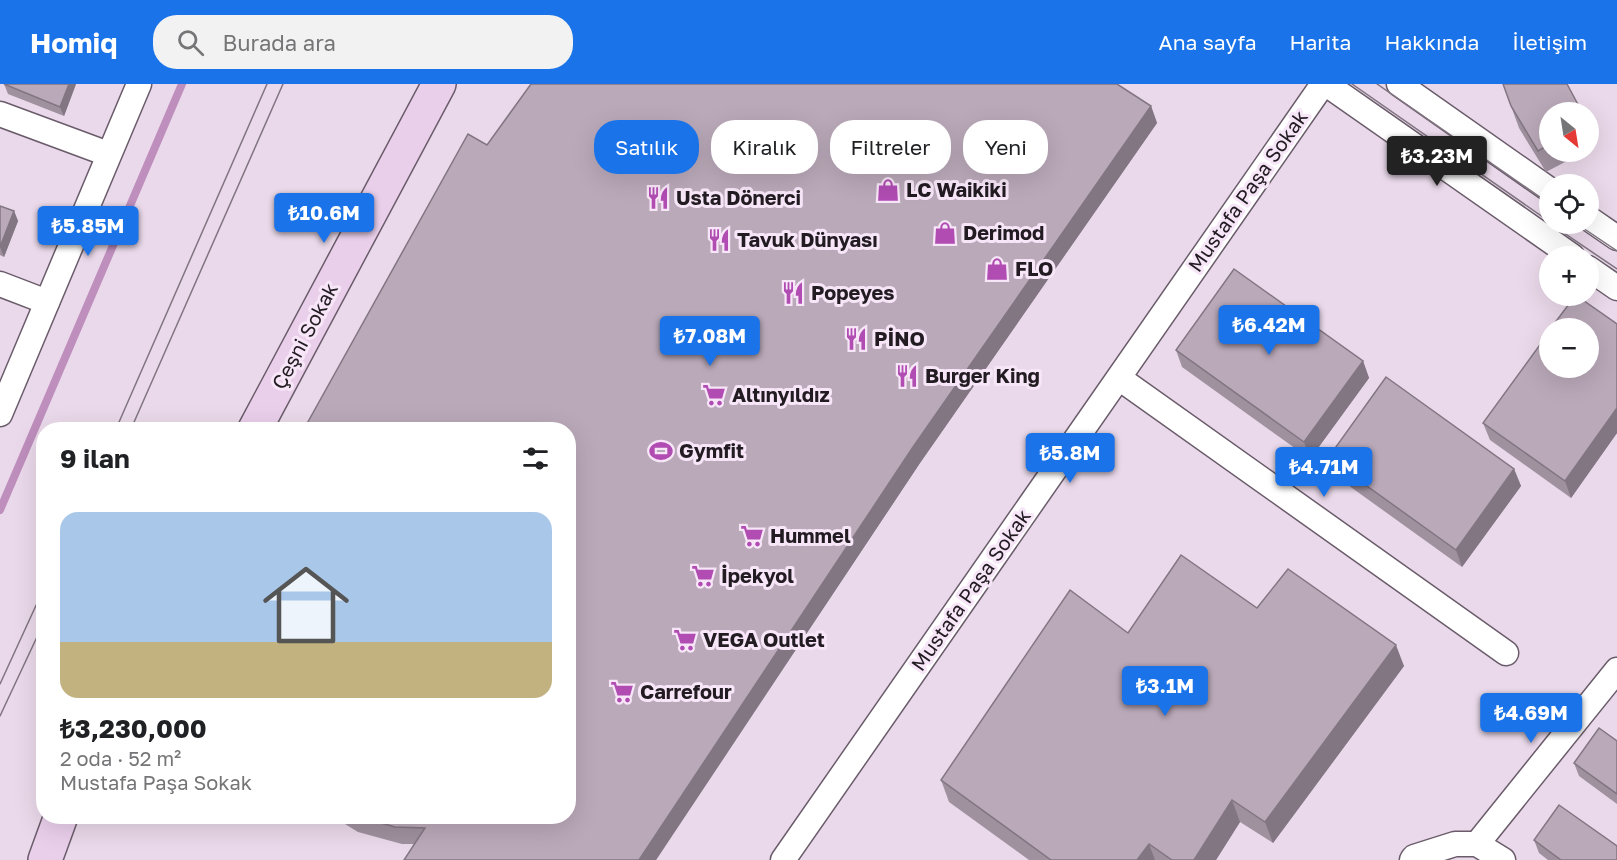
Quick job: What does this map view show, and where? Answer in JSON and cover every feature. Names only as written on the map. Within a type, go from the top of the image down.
[{"type":"street","points":[[0,414],[138,84]]},
{"type":"street","name":"Çeşni Sokak","points":[[259,422],[438,84]]},
{"type":"street","points":[[1325,84],[1558,246]]},
{"type":"street","name":"Mustafa Paşa Sokak","points":[[783,860],[1325,84]]},
{"type":"street","points":[[1399,84],[1539,182]]},
{"type":"street","points":[[0,114],[108,154]]},
{"type":"street","points":[[1599,226],[1617,238]]},
{"type":"street","points":[[1599,276],[1617,288]]},
{"type":"street","points":[[0,284],[47,302]]},
{"type":"street","points":[[1119,378],[1506,653]]},
{"type":"street","points":[[1477,844],[1617,670]]},
{"type":"street","points":[[45,860],[58,824]]},
{"type":"street","points":[[1413,858],[1455,844],[1477,844],[1503,860]]},
{"type":"building","points":[[4,84],[69,84],[60,107]]},
{"type":"building","name":"VEGA Outlet","points":[[531,84],[1117,84],[1151,106],[913,447],[639,860],[404,860],[425,828],[395,827],[384,824],[576,824],[576,422],[308,422],[468,134],[487,145]]},
{"type":"building","points":[[1503,84],[1567,84],[1577,102],[1539,102],[1538,151],[1511,106]]},
{"type":"building","points":[[0,206],[14,211],[0,247]]},
{"type":"building","points":[[1234,269],[1363,361],[1304,442],[1176,350]]},
{"type":"building","points":[[1568,306],[1591,306],[1617,324],[1617,408],[1565,481],[1483,423],[1539,346],[1539,378],[1599,378],[1599,318],[1558,318]]},
{"type":"building","points":[[1386,377],[1514,469],[1456,550],[1328,458]]},
{"type":"building","points":[[1181,555],[1257,608],[1288,569],[1396,645],[1265,822],[1232,800],[1194,860],[1172,860],[1149,844],[1137,860],[1051,860],[941,780],[1070,590],[1128,633]]},
{"type":"building","points":[[1599,728],[1617,741],[1617,794],[1574,763]]},
{"type":"building","points":[[1559,805],[1617,846],[1617,860],[1561,860],[1534,840]]},
{"type":"waterway","points":[[38,422],[182,84]]},
{"type":"waterway","points":[[0,510],[36,426]]},
{"type":"tram line","points":[[119,422],[267,84]]},
{"type":"tram line","points":[[134,422],[283,84]]},
{"type":"tram line","points":[[1352,84],[1539,214]]},
{"type":"tram line","points":[[1377,84],[1539,196]]},
{"type":"tram line","points":[[1566,234],[1617,269]]},
{"type":"tram line","points":[[1592,234],[1617,251]]},
{"type":"tram line","points":[[0,684],[36,605]]},
{"type":"tram line","points":[[0,716],[36,639]]},
{"type":"place","name":"LC Waikiki","points":[[888,190]]},
{"type":"place","name":"Usta Dönerci","points":[[658,198]]},
{"type":"place","name":"Derimod","points":[[945,233]]},
{"type":"place","name":"Tavuk Dünyası","points":[[719,240]]},
{"type":"place","name":"FLO","points":[[997,269]]},
{"type":"place","name":"Popeyes","points":[[793,293]]},
{"type":"place","name":"PİNO","points":[[856,339]]},
{"type":"place","name":"Burger King","points":[[907,376]]},
{"type":"place","name":"Altınyıldız","points":[[714,395]]},
{"type":"place","name":"Gymfit","points":[[661,451]]},
{"type":"place","name":"Hummel","points":[[752,536]]},
{"type":"place","name":"İpekyol","points":[[703,576]]},
{"type":"place","name":"VEGA Outlet","points":[[685,640]]},
{"type":"place","name":"Carrefour","points":[[622,692]]}]
